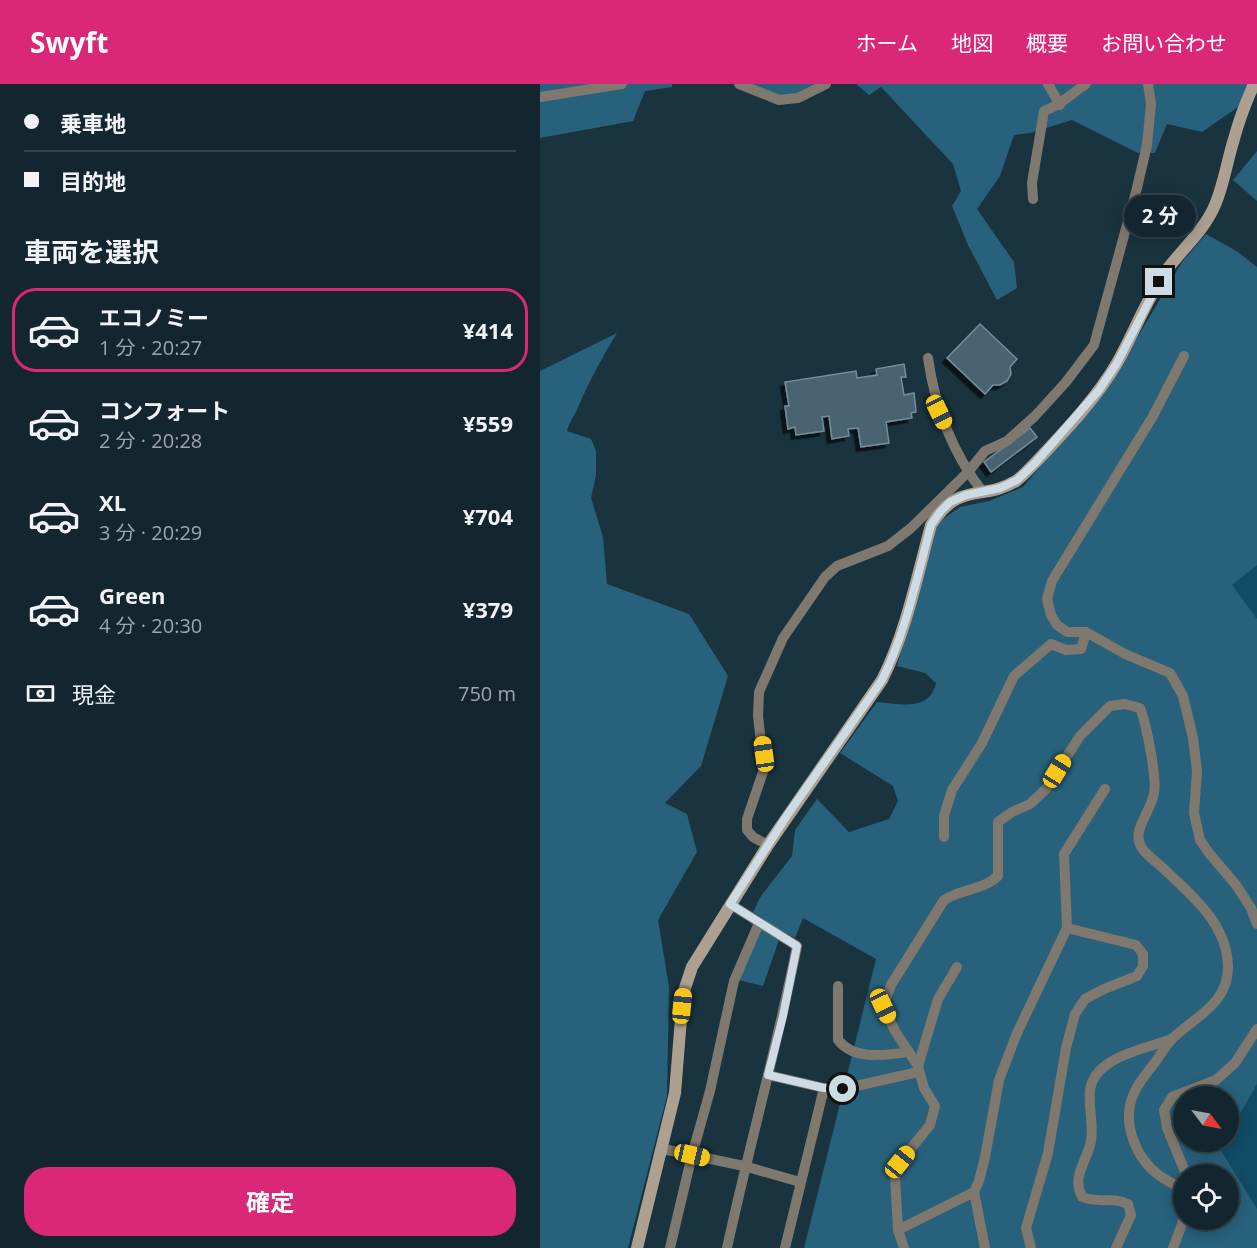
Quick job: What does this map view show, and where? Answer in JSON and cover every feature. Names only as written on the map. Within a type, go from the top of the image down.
[{"type":"street","points":[[540,96],[622,84]]},
{"type":"street","points":[[739,84],[779,100],[798,98],[826,84]]},
{"type":"street","points":[[1048,84],[1060,105]]},
{"type":"street","points":[[1033,199],[1032,183],[1044,111],[1060,105],[1069,95],[1086,84]]},
{"type":"street","points":[[768,845],[753,837],[747,830],[747,819],[764,769],[758,716],[759,692],[767,669],[783,638],[813,592],[837,566],[888,546],[911,528],[968,472],[985,451],[1007,441],[1035,416],[1066,382],[1094,345],[1147,145],[1151,104],[1149,84]]},
{"type":"street","points":[[637,1248],[675,1093],[683,993],[692,967],[768,845],[882,680],[890,665],[904,624],[931,525],[950,502],[966,495],[1000,488],[1017,480],[1035,463],[1099,390],[1117,363],[1151,295],[1167,269],[1200,230],[1215,207],[1234,140],[1254,84]]},
{"type":"street","points":[[1184,356],[1153,416],[1052,581],[1047,599],[1051,615],[1057,625],[1067,632],[1086,632],[1125,654],[1170,673],[1183,696],[1193,738],[1197,771],[1194,813],[1200,840],[1236,885],[1251,908],[1257,924]]},
{"type":"street","points":[[928,358],[932,388],[939,412],[968,472],[982,491]]},
{"type":"street","points":[[944,837],[944,816],[952,790],[982,743],[1014,676],[1051,644],[1066,650],[1081,649],[1086,632]]},
{"type":"street","points":[[904,1248],[898,1230],[895,1176],[900,1162],[930,1125],[935,1106],[924,1088],[918,1069],[883,1006],[891,985],[944,900],[953,894],[990,884],[998,876],[998,822],[1012,812],[1030,804],[1046,789],[1080,736],[1110,706],[1125,704],[1140,708],[1145,719],[1152,768],[1154,793],[1138,834],[1141,848],[1171,875],[1216,924],[1225,941],[1228,964],[1224,988],[1204,1014],[1172,1039],[1134,1091],[1128,1115],[1132,1140],[1158,1175],[1173,1184]]},
{"type":"street","points":[[985,1248],[974,1192],[985,1158],[999,1080],[1017,1033],[1067,928],[1064,855],[1105,789]]},
{"type":"street","points":[[727,1248],[744,1166],[783,1016],[797,946],[730,904]]},
{"type":"street","points":[[670,1248],[710,1091],[734,981],[759,923]]},
{"type":"street","points":[[1031,1248],[1026,1228],[1048,1153],[1066,1048],[1075,1014],[1085,999],[1137,976],[1143,966],[1143,954],[1136,945],[1067,928]]},
{"type":"street","points":[[918,1069],[939,999],[957,968]]},
{"type":"street","points":[[838,986],[838,1040],[845,1048],[854,1053],[878,1055],[909,1052]]},
{"type":"street","points":[[1181,1164],[1167,1128],[1164,1110],[1172,1097],[1216,1080],[1235,1063],[1257,1029]]},
{"type":"street","points":[[1116,1248],[1131,1215],[1128,1204],[1118,1199],[1089,1200],[1082,1197],[1078,1190],[1079,1169],[1087,1155],[1091,1140],[1090,1091],[1093,1079],[1113,1061],[1172,1039]]},
{"type":"street","points":[[768,1075],[824,1088],[843,1089],[918,1069]]},
{"type":"street","points":[[785,1248],[824,1088]]},
{"type":"street","points":[[663,1149],[744,1166],[800,1182]]},
{"type":"street","points":[[898,1230],[974,1192]]},
{"type":"street","points":[[1173,1248],[1180,1230]]},
{"type":"shaded area","points":[[540,84],[672,84],[672,87],[645,91],[633,121],[540,138]]},
{"type":"shaded area","points":[[748,84],[824,84],[784,99]]},
{"type":"shaded area","points":[[856,84],[1257,84],[1257,94],[1202,132],[1167,124],[1155,153],[1138,153],[1072,120],[1030,133],[1014,135],[1000,176],[977,209],[1014,262],[1017,288],[997,300],[968,245],[952,206],[961,191],[953,164],[881,87],[869,95]]},
{"type":"shaded area","points":[[1257,151],[1257,201],[1233,180]]},
{"type":"shaded area","points":[[1206,234],[1238,252],[1257,267],[1257,565],[1232,585],[1257,619],[1257,1084],[1239,1116],[1239,1086],[1173,1086],[1173,1152],[1222,1152],[1229,1164],[1173,1164],[1173,1230],[1239,1230],[1239,1180],[1257,1209],[1257,1248],[804,1248],[876,959],[803,918],[795,938],[782,931],[763,986],[738,980],[762,918],[753,912],[761,896],[792,856],[795,830],[817,799],[849,832],[889,819],[898,801],[893,786],[840,753],[877,702],[904,705],[920,702],[927,698],[936,683],[925,673],[897,666],[936,524],[960,507],[989,501],[1023,487],[1109,385],[1182,262]]},
{"type":"shaded area","points":[[617,333],[567,431],[591,439],[596,451],[596,475],[591,498],[603,537],[607,584],[689,614],[728,676],[701,766],[665,803],[687,814],[697,852],[658,920],[669,987],[667,1096],[628,1248],[540,1248],[540,371]]},
{"type":"shaded area","points":[[1257,533],[1257,659],[1209,576]]},
{"type":"shaded area","points":[[1257,1068],[1257,1226],[1239,1194],[1239,1164],[1215,1164],[1199,1152],[1239,1152],[1238,1086]]},
{"type":"building","points":[[980,324],[1017,359],[1010,367],[1011,374],[1007,381],[1000,385],[993,385],[985,394],[947,358]]},
{"type":"building","points":[[904,364],[906,377],[901,377],[904,395],[914,393],[916,412],[911,413],[912,418],[886,422],[889,443],[861,447],[858,428],[848,429],[849,436],[832,439],[829,416],[822,417],[824,431],[796,435],[795,427],[788,429],[785,406],[789,406],[785,382],[856,371],[857,378],[877,375],[876,369]]},
{"type":"building","points":[[1030,428],[1037,437],[991,472],[984,462]]},
{"type":"route","points":[[843,1089],[824,1088],[768,1075],[797,946],[730,904],[786,817],[872,698],[890,665],[904,624],[931,525],[950,502],[966,495],[1000,488],[1017,480],[1035,463],[1099,390],[1117,363],[1159,282]]}]
